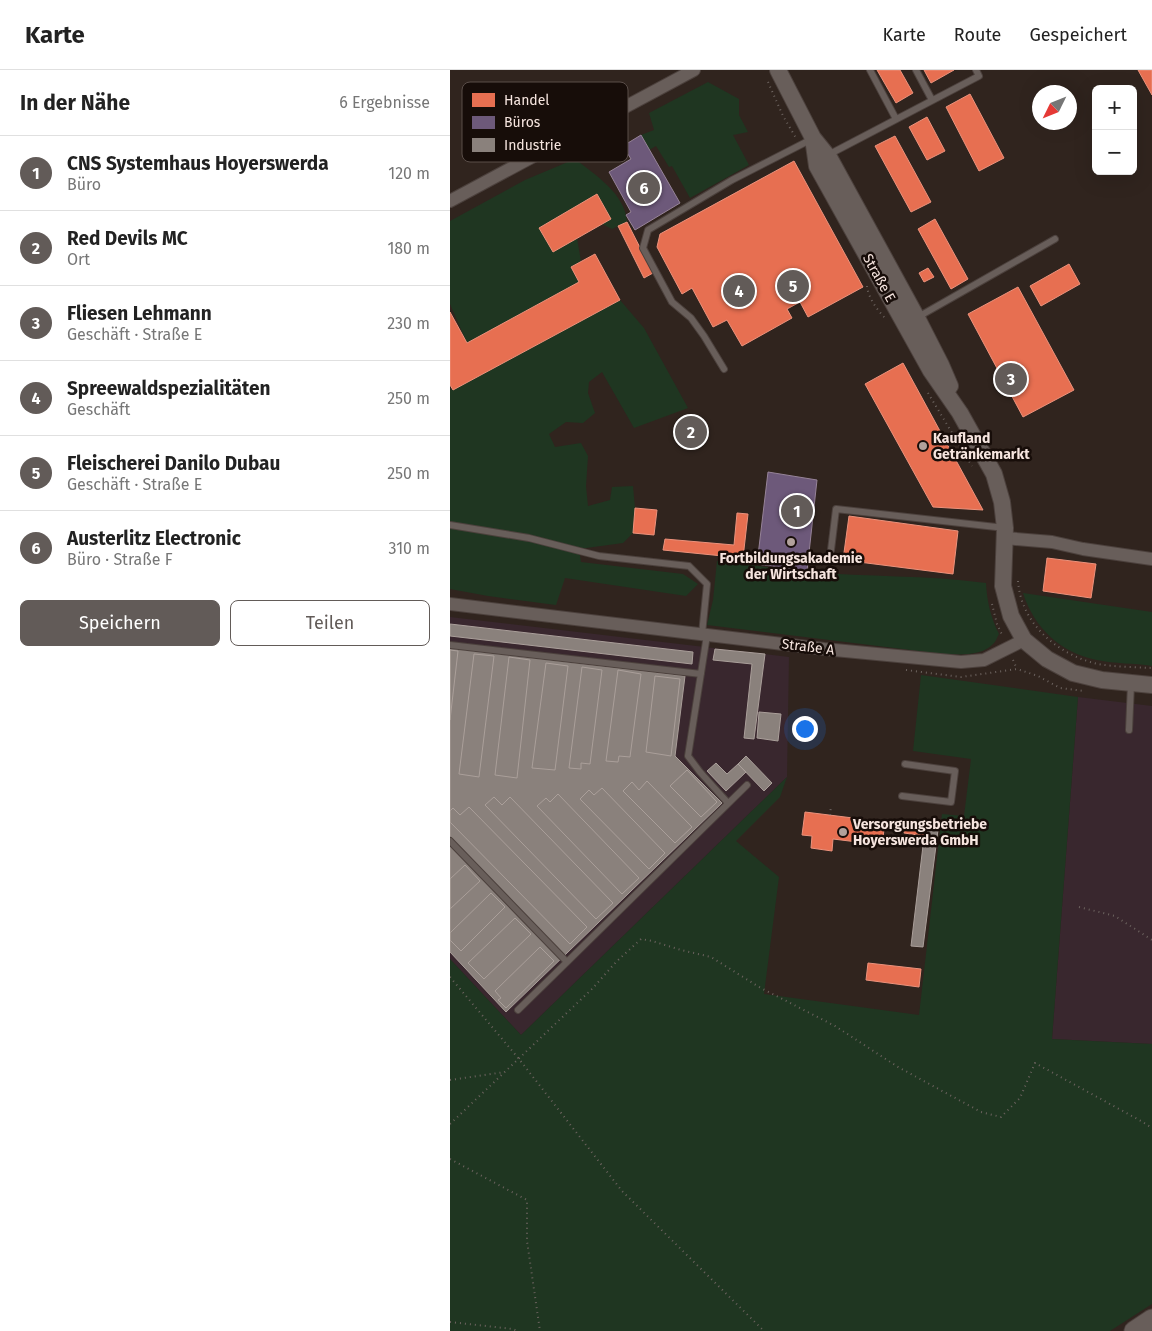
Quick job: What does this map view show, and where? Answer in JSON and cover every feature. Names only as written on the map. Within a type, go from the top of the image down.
[{"type":"main road","points":[[1134,1331],[1152,1319]]},
{"type":"street","points":[[628,105],[694,70]]},
{"type":"street","name":"Straße E","points":[[772,74],[817,166],[931,371],[960,413],[994,474],[1002,502],[1005,533],[1003,586],[1011,616],[1024,640]]},
{"type":"street","name":"Straße E","points":[[806,141],[826,155],[917,318],[941,365],[960,413]]},
{"type":"street","points":[[450,201],[523,162]]},
{"type":"street","points":[[1005,533],[1083,549],[1152,559]]},
{"type":"street","name":"Straße A","points":[[450,604],[824,649],[961,662],[984,660],[1024,640]]},
{"type":"street","points":[[1024,640],[1047,659],[1072,672],[1102,680],[1152,685]]},
{"type":"lane","points":[[870,70],[896,119]]},
{"type":"lane","points":[[916,70],[932,100]]},
{"type":"lane","points":[[826,155],[979,76],[976,70]]},
{"type":"lane","points":[[724,369],[691,318],[672,302],[643,248],[648,230],[732,180],[806,141]]},
{"type":"lane","points":[[917,318],[1055,239]]},
{"type":"lane","points":[[831,550],[836,508],[1005,533]]},
{"type":"lane","points":[[450,525],[529,538],[599,556],[689,566],[706,584],[701,674],[688,756],[728,803]]},
{"type":"lane","points":[[450,645],[701,674]]},
{"type":"lane","points":[[1129,730],[1131,683]]},
{"type":"lane","points":[[902,796],[951,802],[955,771],[905,764]]},
{"type":"lane","points":[[518,1010],[747,785]]},
{"type":"lane","points":[[450,841],[567,962]]},
{"type":"path","points":[[772,74],[768,86],[806,141]]},
{"type":"path","points":[[867,284],[867,291],[886,319]]},
{"type":"path","points":[[927,392],[974,468]]},
{"type":"path","points":[[992,602],[997,624],[1017,669]]},
{"type":"path","points":[[830,816],[831,806]]},
{"type":"path","points":[[884,830],[898,831]]},
{"type":"path","points":[[1079,907],[1115,916],[1152,940]]},
{"type":"path","points":[[450,1124],[594,988],[616,962],[641,940],[652,941],[711,957],[759,987],[835,1026],[898,1067],[980,1112],[1002,1118],[1020,1098],[1035,1063],[1152,1128]]},
{"type":"path","points":[[450,977],[519,1059],[622,1191],[764,1331]]},
{"type":"path","points":[[450,1080],[505,1072]]},
{"type":"path","points":[[450,1159],[527,1200],[526,1241],[540,1331]]},
{"type":"path","points":[[450,1322],[517,1331]]},
{"type":"shaded area","points":[[450,617],[789,657],[787,777],[521,1035],[450,959]]},
{"type":"shaded area","points":[[1078,697],[1152,706],[1152,1044],[1052,1039]]},
{"type":"green space","points":[[708,82],[739,99],[739,115],[748,132],[733,135],[749,165],[690,198],[672,166],[669,167],[656,146],[649,150],[641,135],[654,130],[649,113]]},
{"type":"green space","points":[[568,162],[579,162],[600,178],[615,194],[621,202],[627,222],[612,229],[602,224],[577,238],[581,261],[571,267],[579,282],[467,343],[450,304],[450,221],[525,180]]},
{"type":"green space","points":[[620,300],[644,328],[688,408],[634,428],[602,372],[589,382],[588,393],[595,413],[583,423],[566,422],[549,434],[555,447],[581,443],[588,456],[586,486],[588,506],[610,500],[612,487],[633,486],[635,508],[633,533],[623,543],[579,549],[581,562],[683,574],[698,584],[686,596],[565,578],[556,605],[450,589],[450,390]]},
{"type":"green space","points":[[717,561],[808,572],[986,583],[990,610],[999,634],[994,643],[980,652],[952,654],[707,625],[713,600]]},
{"type":"green space","points":[[1023,593],[1152,612],[1152,666],[1104,661],[1084,657],[1072,652],[1042,628],[1028,606]]},
{"type":"green space","points":[[921,675],[1078,697],[1052,1039],[1152,1044],[1152,1304],[1110,1331],[450,1331],[450,959],[521,1035],[787,777],[780,797],[736,841],[779,877],[764,994],[919,1015],[942,814],[964,816],[971,759],[913,751]]},
{"type":"building: Handel","points":[[877,70],[900,70],[913,93],[896,103]]},
{"type":"building: Handel","points":[[924,70],[954,70],[931,83]]},
{"type":"building: Handel","points":[[1138,70],[1152,70],[1152,95]]},
{"type":"building: Handel","points":[[970,94],[1004,158],[979,171],[946,107]]},
{"type":"building: Handel","points":[[927,117],[945,151],[927,160],[909,127]]},
{"type":"building: Handel","points":[[895,136],[931,202],[911,212],[875,146]]},
{"type":"building: Handel","points":[[794,161],[863,287],[808,317],[800,302],[787,309],[792,318],[742,346],[727,320],[713,327],[692,288],[682,294],[657,247],[660,234]]},
{"type":"building: Handel","points":[[597,194],[611,219],[553,252],[539,228]]},
{"type":"building: Handel","points":[[935,219],[968,279],[951,289],[918,229]]},
{"type":"building: Handel","points":[[627,222],[653,273],[644,278],[618,226]]},
{"type":"building: Handel","points":[[595,254],[620,300],[453,390],[450,385],[450,312],[467,343],[579,282],[571,267]]},
{"type":"building: Handel","points":[[1069,264],[1080,284],[1041,306],[1030,286]]},
{"type":"building: Handel","points":[[928,268],[934,277],[924,282],[919,273]]},
{"type":"building: Handel","points":[[1018,287],[1074,390],[1023,417],[968,314]]},
{"type":"building: Handel","name":"Kaufland Getränkemarkt","points":[[903,363],[983,510],[933,507],[865,384]]},
{"type":"building: Handel","points":[[693,420],[703,438],[685,438],[679,427]]},
{"type":"building: Handel","points":[[635,508],[657,510],[654,535],[633,533]]},
{"type":"building: Handel","points":[[737,513],[748,514],[743,558],[663,550],[665,539],[734,545]]},
{"type":"building: Handel","points":[[849,516],[958,531],[953,574],[843,560]]},
{"type":"building: Handel","points":[[1047,558],[1096,564],[1091,598],[1043,591]]},
{"type":"building: Handel","name":"Versorgungsbetriebe Hoyerswerda GmbH","points":[[805,812],[885,822],[882,845],[833,839],[832,851],[811,848],[812,836],[802,835]]},
{"type":"building: Handel","points":[[905,826],[925,829],[925,836],[904,833]]},
{"type":"building: Handel","points":[[868,963],[921,969],[919,987],[866,980]]},
{"type":"building: Büros","points":[[641,135],[680,203],[635,230],[626,215],[631,212],[609,172],[631,159],[628,154],[628,143]]},
{"type":"building: Büros","points":[[768,472],[817,480],[807,571],[757,564]]},
{"type":"building: Industrie","points":[[450,624],[693,652],[692,664],[450,636]]},
{"type":"building: Industrie","points":[[450,648],[685,676],[675,756],[722,803],[506,1012],[450,952]]},
{"type":"building: Industrie","points":[[715,649],[765,654],[754,739],[744,738],[752,664],[713,660]]},
{"type":"building: Industrie","points":[[450,650],[458,651],[450,720]]},
{"type":"building: Industrie","points":[[474,654],[494,656],[479,777],[459,774]]},
{"type":"building: Industrie","points":[[509,657],[530,660],[517,778],[495,775]]},
{"type":"building: Industrie","points":[[546,663],[568,666],[555,770],[532,768]]},
{"type":"building: Industrie","points":[[582,667],[602,670],[590,764],[581,763],[581,769],[569,768]]},
{"type":"building: Industrie","points":[[618,670],[641,674],[630,757],[619,756],[618,762],[606,761]]},
{"type":"building: Industrie","points":[[655,676],[680,679],[671,756],[646,752]]},
{"type":"building: Industrie","points":[[759,712],[781,714],[778,741],[757,738]]},
{"type":"building: Industrie","points":[[746,756],[772,783],[764,791],[738,764]]},
{"type":"building: Industrie","points":[[716,763],[727,774],[738,764],[746,772],[726,791],[707,771]]},
{"type":"building: Industrie","points":[[687,770],[717,802],[701,817],[670,786]]},
{"type":"building: Industrie","points":[[647,781],[692,827],[675,843],[623,791],[632,782],[639,790]]},
{"type":"building: Industrie","points":[[602,788],[665,853],[649,869],[580,799],[589,790],[594,795]]},
{"type":"building: Industrie","points":[[558,794],[639,878],[622,894],[537,806],[546,798],[550,802]]},
{"type":"building: Industrie","points":[[494,797],[502,805],[510,797],[613,903],[596,919],[485,805]]},
{"type":"building: Industrie","points":[[469,807],[587,927],[570,944],[450,822],[450,811],[453,808],[460,815]]},
{"type":"building: Industrie","points":[[925,829],[938,830],[923,947],[911,946]]},
{"type":"building: Industrie","points":[[465,865],[480,881],[450,909],[450,879]]},
{"type":"building: Industrie","points":[[491,893],[505,907],[461,951],[450,940],[450,933]]},
{"type":"building: Industrie","points":[[515,918],[531,934],[484,979],[468,963]]},
{"type":"building: Industrie","points":[[540,947],[554,961],[506,1008],[498,1000],[501,998],[495,991]]},
{"type":"place","name":"Austerlitz Electronic","points":[[644,188]]},
{"type":"place","name":"Fleischerei Danilo Dubau","points":[[793,286]]},
{"type":"place","name":"Spreewaldspezialitäten","points":[[739,291]]},
{"type":"place","name":"Fliesen Lehmann","points":[[1011,379]]},
{"type":"place","name":"Red Devils MC","points":[[691,432]]},
{"type":"place","name":"Kaufland Getränkemarkt","points":[[923,446]]},
{"type":"place","name":"CNS Systemhaus Hoyerswerda","points":[[797,511]]},
{"type":"place","name":"Fortbildungsakademie der Wirtschaft","points":[[791,542]]},
{"type":"place","name":"Versorgungsbetriebe Hoyerswerda GmbH","points":[[843,832]]}]
